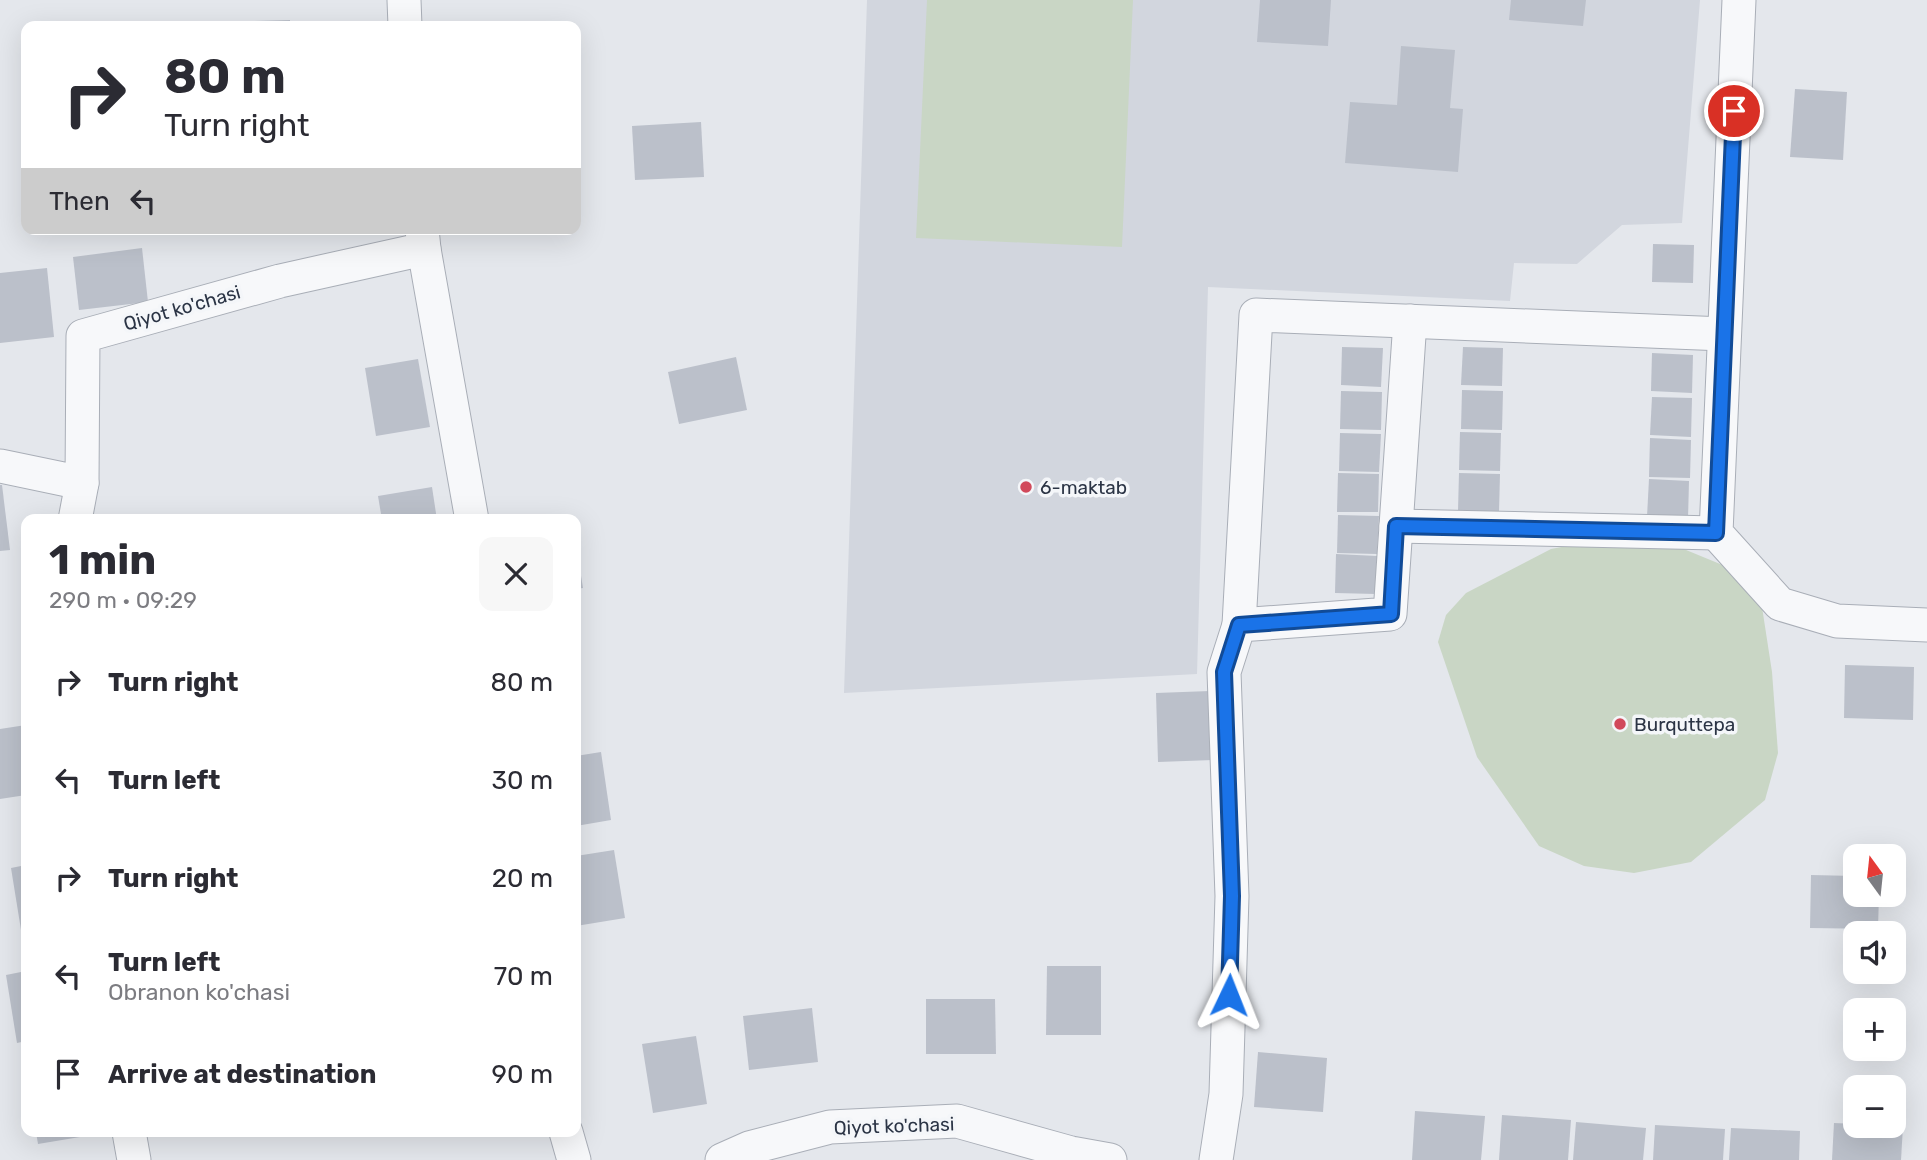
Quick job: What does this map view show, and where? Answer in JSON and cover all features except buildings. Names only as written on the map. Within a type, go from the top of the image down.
[{"type":"street","points":[[404,0],[405,21]]},
{"type":"street","points":[[1739,0],[1716,533],[1780,604],[1837,621],[1927,625]]},
{"type":"street","name":"Qiyot ko'chasi","points":[[76,514],[82,483],[83,336],[423,239],[471,514]]},
{"type":"street","points":[[1216,1160],[1226,1094],[1232,896],[1224,672],[1239,625],[1256,315],[1724,334]]},
{"type":"street","points":[[1239,625],[1391,614],[1410,321]]},
{"type":"street","points":[[0,466],[82,483]]},
{"type":"street","points":[[1396,526],[1716,533]]},
{"type":"street","name":"Qiyot ko'chasi","points":[[722,1160],[749,1148],[830,1127],[957,1121],[1071,1153],[1110,1160]]},
{"type":"street","points":[[131,1137],[134,1160]]},
{"type":"street","points":[[567,1137],[574,1160]]},
{"type":"shaded area","name":"6-maktab","points":[[867,0],[1700,0],[1682,223],[1622,225],[1577,264],[1514,263],[1510,301],[1208,287],[1197,674],[844,693]]},
{"type":"green space","points":[[927,0],[1133,0],[1122,247],[916,238]]},
{"type":"green space","name":"Burquttepa","points":[[1609,538],[1669,543],[1725,566],[1762,607],[1772,672],[1778,753],[1765,800],[1691,862],[1634,873],[1584,866],[1539,846],[1477,757],[1438,642],[1446,615],[1466,593],[1551,549]]},
{"type":"place","name":"6-maktab","points":[[1026,487]]},
{"type":"place","name":"Burquttepa","points":[[1620,724]]},
{"type":"route","points":[[1229,995],[1232,896],[1224,672],[1239,625],[1391,614],[1396,526],[1716,533],[1734,111]]}]
